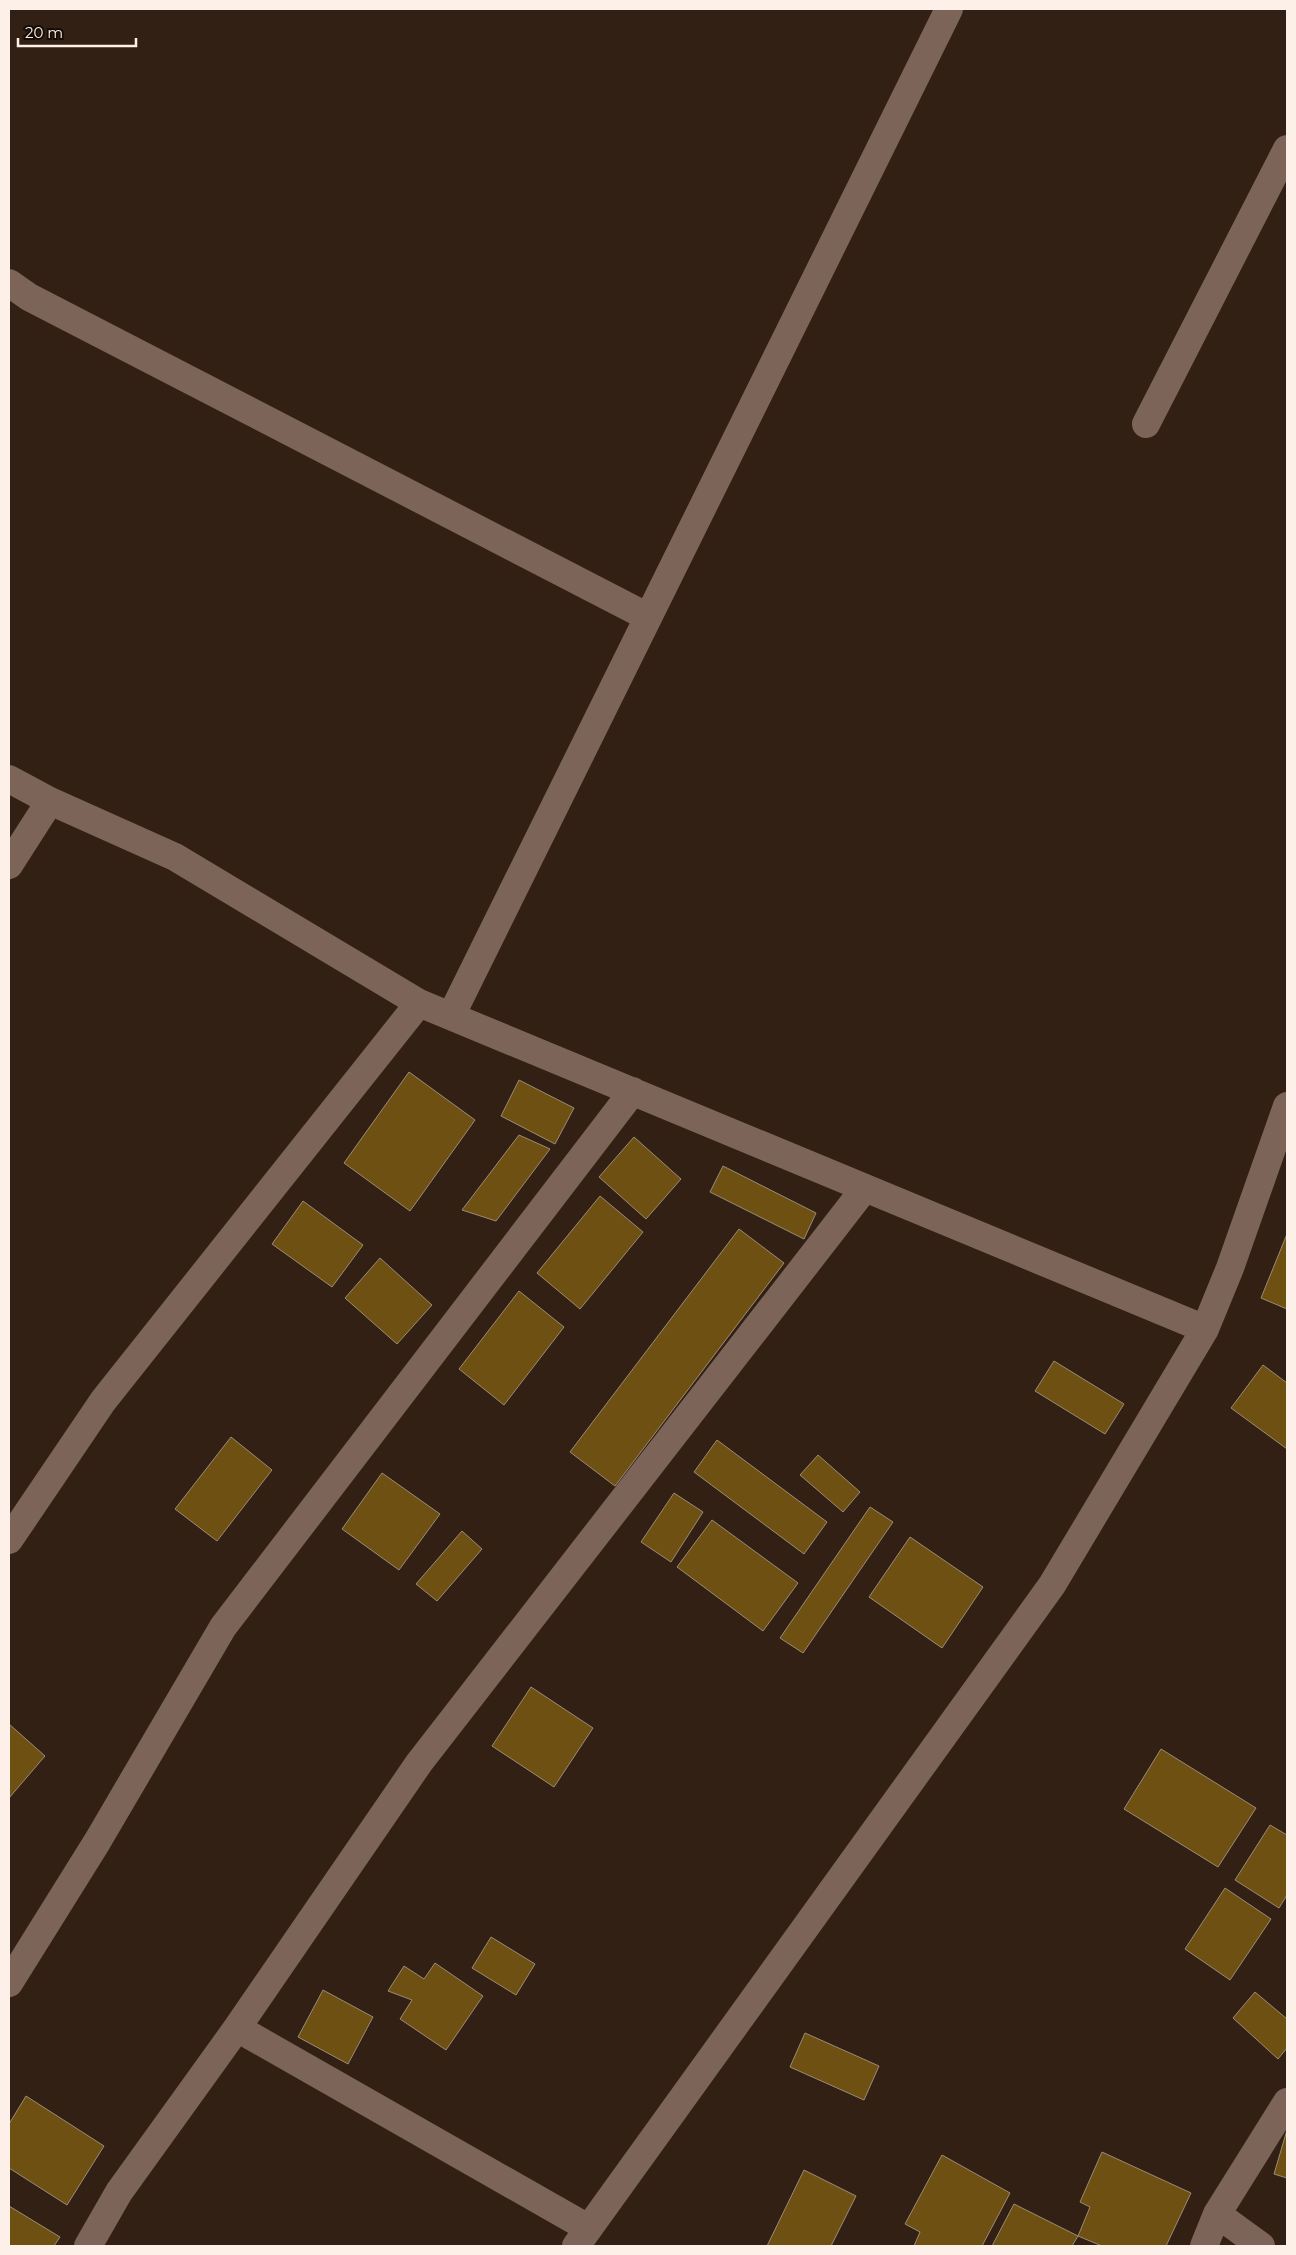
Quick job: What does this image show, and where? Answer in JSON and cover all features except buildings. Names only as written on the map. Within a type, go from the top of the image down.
[{"type":"street","points":[[450,1016],[950,9]]},
{"type":"street","points":[[1146,424],[1287,149]]},
{"type":"street","points":[[9,283],[38,302],[648,617]]},
{"type":"street","points":[[9,779],[50,801],[175,857],[419,1003],[1205,1329]]},
{"type":"street","points":[[9,865],[50,801]]},
{"type":"street","points":[[9,1540],[103,1401],[419,1003]]},
{"type":"street","points":[[9,1983],[97,1842],[223,1627],[633,1091]]},
{"type":"street","points":[[237,2028],[582,2237],[1052,1586],[1205,1329],[1230,1268],[1287,1106]]},
{"type":"street","points":[[88,2246],[119,2192],[237,2028],[419,1763],[864,1188]]},
{"type":"street","points":[[1204,2246],[1218,2214],[1287,2102]]},
{"type":"street","points":[[1218,2214],[1261,2246]]}]
